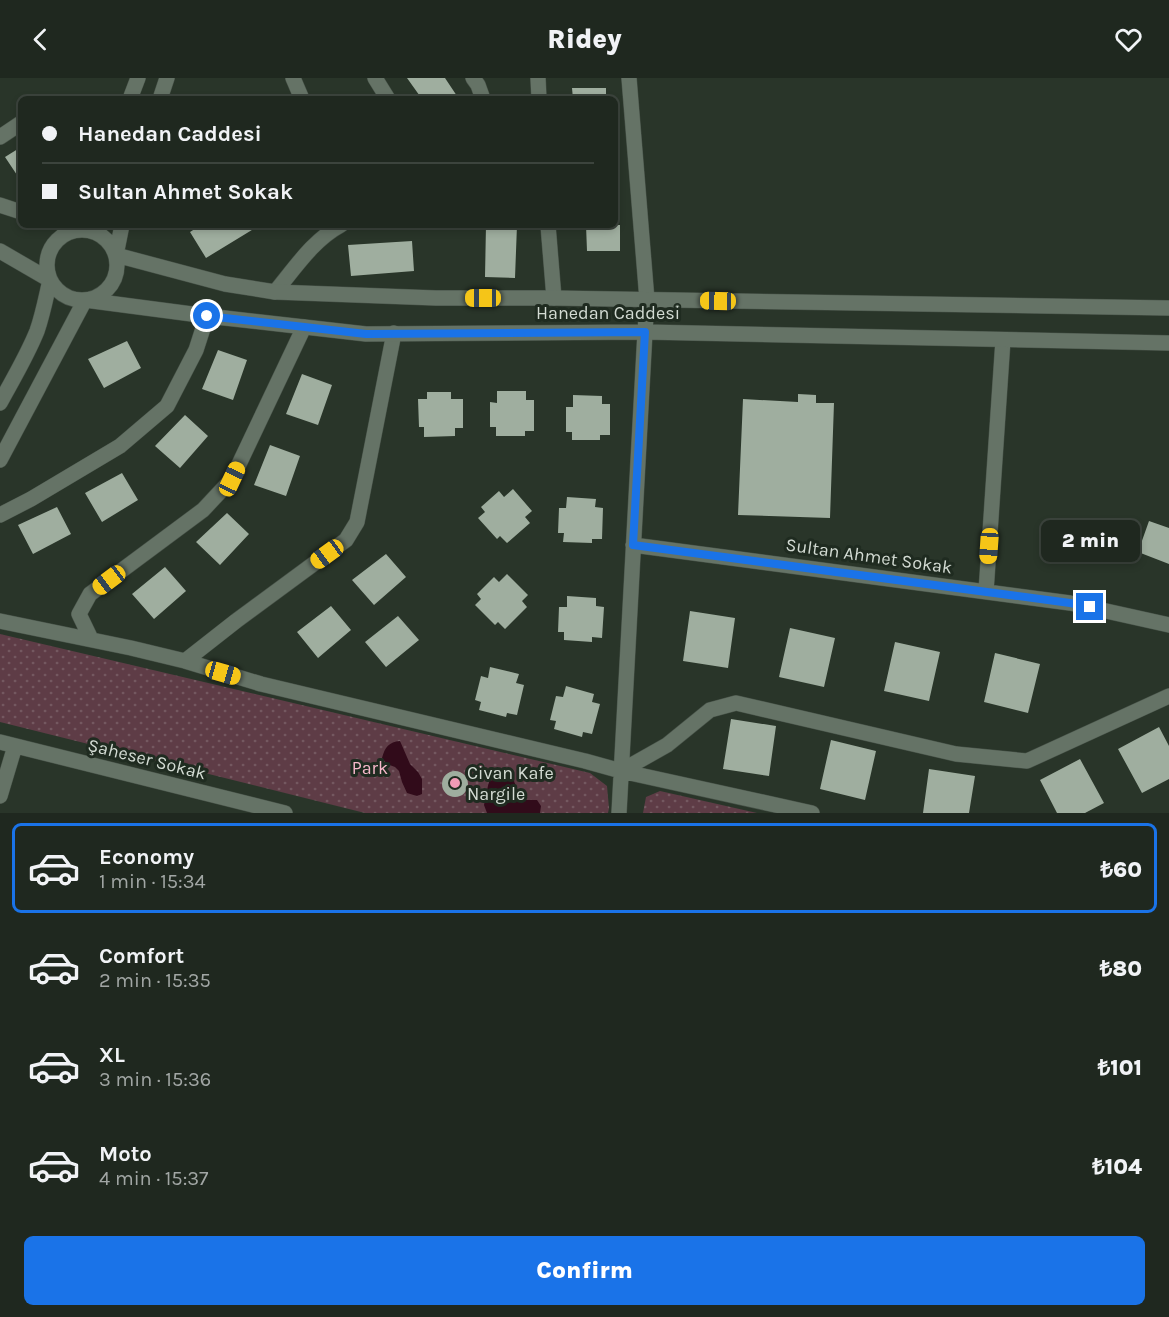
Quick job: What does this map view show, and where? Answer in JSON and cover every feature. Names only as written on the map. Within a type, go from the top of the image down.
[{"type":"street","points":[[131,96],[138,78]]},
{"type":"street","points":[[161,96],[166,78]]},
{"type":"street","points":[[293,78],[301,96]]},
{"type":"street","points":[[375,78],[386,96]]},
{"type":"street","points":[[473,78],[482,96]]},
{"type":"street","points":[[538,78],[539,96]]},
{"type":"street","points":[[619,813],[647,300],[630,78]]},
{"type":"street","points":[[0,137],[18,125]]},
{"type":"street","points":[[0,206],[18,211]]},
{"type":"street","points":[[76,228],[96,232],[105,238],[116,255],[118,266],[116,276],[104,293],[95,298],[85,300],[64,296],[50,280],[47,270],[50,249],[56,240],[76,228]]},
{"type":"street","points":[[116,255],[121,228]]},
{"type":"street","points":[[276,292],[306,252],[335,228]]},
{"type":"street","points":[[548,228],[554,298]]},
{"type":"street","points":[[0,251],[50,280]]},
{"type":"street","name":"Hanedan Caddesi","points":[[116,255],[225,284],[276,292],[436,298],[1169,308]]},
{"type":"street","points":[[0,403],[37,332],[50,280]]},
{"type":"street","points":[[0,460],[85,300]]},
{"type":"street","name":"Hanedan Caddesi","points":[[85,300],[366,334],[645,332],[1169,343]]},
{"type":"street","points":[[0,515],[120,446],[166,406],[196,350],[207,316]]},
{"type":"street","points":[[91,639],[79,614],[90,594],[203,510],[232,479],[304,327]]},
{"type":"street","points":[[185,661],[346,540],[357,522],[394,333]]},
{"type":"street","points":[[986,592],[1003,340]]},
{"type":"street","name":"Sultan Ahmet Sokak","points":[[633,545],[1070,603],[1169,624]]},
{"type":"street","points":[[0,621],[185,661],[261,684],[621,771],[812,813]]},
{"type":"street","points":[[621,771],[667,745],[710,710],[736,703],[956,754],[1027,761],[1169,696]]},
{"type":"street","name":"Şaheser Sokak","points":[[0,742],[285,813]]},
{"type":"street","points":[[0,796],[15,746]]},
{"type":"green space","name":"Park","points":[[0,634],[590,773],[607,786],[608,813],[365,813],[0,722]]},
{"type":"green space","points":[[660,791],[757,813],[643,813],[646,797]]},
{"type":"shaded area","points":[[400,741],[410,764],[422,779],[422,794],[417,796],[407,793],[399,771],[382,758],[388,746]]},
{"type":"shaded area","points":[[505,777],[514,781],[517,789],[516,796],[525,800],[537,800],[541,806],[540,813],[487,813],[484,805],[489,781]]},
{"type":"building","points":[[407,78],[445,78],[457,96],[420,96]]},
{"type":"building","points":[[572,88],[606,88],[606,96],[573,96]]},
{"type":"building","points":[[18,149],[18,176],[5,157]]},
{"type":"building","points":[[620,225],[620,251],[587,251],[586,228],[618,228]]},
{"type":"building","points":[[196,228],[255,228],[206,258],[190,232]]},
{"type":"building","points":[[486,228],[517,228],[515,278],[485,277]]},
{"type":"building","points":[[412,241],[414,271],[351,276],[348,245]]},
{"type":"building","points":[[127,341],[141,368],[104,388],[88,359]]},
{"type":"building","points":[[218,350],[247,360],[233,400],[202,389]]},
{"type":"building","points":[[302,374],[332,385],[318,425],[286,414]]},
{"type":"building","points":[[497,391],[526,391],[526,400],[534,400],[534,431],[525,431],[525,436],[496,436],[496,427],[490,427],[490,402],[497,403]]},
{"type":"building","points":[[427,392],[451,392],[451,399],[463,399],[463,428],[455,428],[455,436],[424,437],[424,427],[419,427],[418,399],[427,399]]},
{"type":"building","points":[[798,394],[816,395],[816,403],[834,403],[830,518],[738,515],[743,399],[798,402]]},
{"type":"building","points":[[573,395],[602,396],[602,404],[610,404],[610,435],[600,435],[600,440],[572,440],[572,432],[566,432],[566,407],[573,407]]},
{"type":"building","points":[[185,415],[208,436],[180,468],[155,446]]},
{"type":"building","points":[[270,445],[300,456],[286,496],[254,485]]},
{"type":"building","points":[[122,473],[138,500],[102,522],[85,493]]},
{"type":"building","points":[[513,489],[532,511],[525,517],[530,523],[507,543],[500,536],[497,539],[478,518],[485,512],[481,507],[499,491],[504,497]]},
{"type":"building","points":[[567,497],[596,499],[595,507],[603,508],[602,539],[592,539],[592,543],[563,542],[564,533],[558,533],[559,508],[566,508]]},
{"type":"building","points":[[57,507],[71,534],[33,554],[18,525]]},
{"type":"building","points":[[227,513],[249,534],[220,565],[196,542]]},
{"type":"building","points":[[1149,521],[1169,528],[1169,564],[1138,552]]},
{"type":"building","points":[[386,554],[406,577],[374,605],[352,580]]},
{"type":"building","points":[[165,567],[186,591],[154,619],[132,594]]},
{"type":"building","points":[[507,574],[528,595],[522,601],[527,607],[505,629],[498,622],[495,625],[475,605],[481,599],[477,594],[494,577],[499,582]]},
{"type":"building","points":[[567,596],[596,598],[596,606],[604,607],[602,638],[592,637],[592,642],[564,640],[564,632],[558,632],[559,607],[567,607]]},
{"type":"building","points":[[331,606],[351,630],[318,658],[297,632]]},
{"type":"building","points":[[690,611],[735,618],[728,668],[683,661]]},
{"type":"building","points":[[398,616],[419,640],[386,667],[365,642]]},
{"type":"building","points":[[790,628],[835,638],[824,687],[779,677]]},
{"type":"building","points":[[895,642],[940,652],[929,701],[884,691]]},
{"type":"building","points":[[995,653],[1040,664],[1028,713],[984,702]]},
{"type":"building","points":[[490,667],[519,674],[516,683],[524,685],[517,715],[507,713],[506,717],[479,710],[481,702],[475,700],[481,676],[488,678]]},
{"type":"building","points":[[566,686],[594,694],[592,702],[600,704],[592,734],[583,732],[582,737],[554,729],[556,721],[550,720],[556,696],[563,697]]},
{"type":"building","points":[[731,719],[776,726],[769,776],[723,769]]},
{"type":"building","points":[[1159,727],[1169,746],[1169,779],[1142,793],[1118,749]]},
{"type":"building","points":[[831,740],[876,751],[865,800],[820,789]]},
{"type":"building","points":[[1080,759],[1104,803],[1085,813],[1057,813],[1040,780]]},
{"type":"building","points":[[929,769],[975,776],[969,813],[923,813]]},
{"type":"building","name":"Civan Kafe Nargile","points":[[455,771],[464,775],[468,784],[464,793],[455,797],[446,793],[442,784],[446,775]]},
{"type":"place","name":"Civan Kafe Nargile","points":[[455,783]]},
{"type":"route","points":[[207,316],[366,334],[645,332],[633,545],[1090,607]]}]
